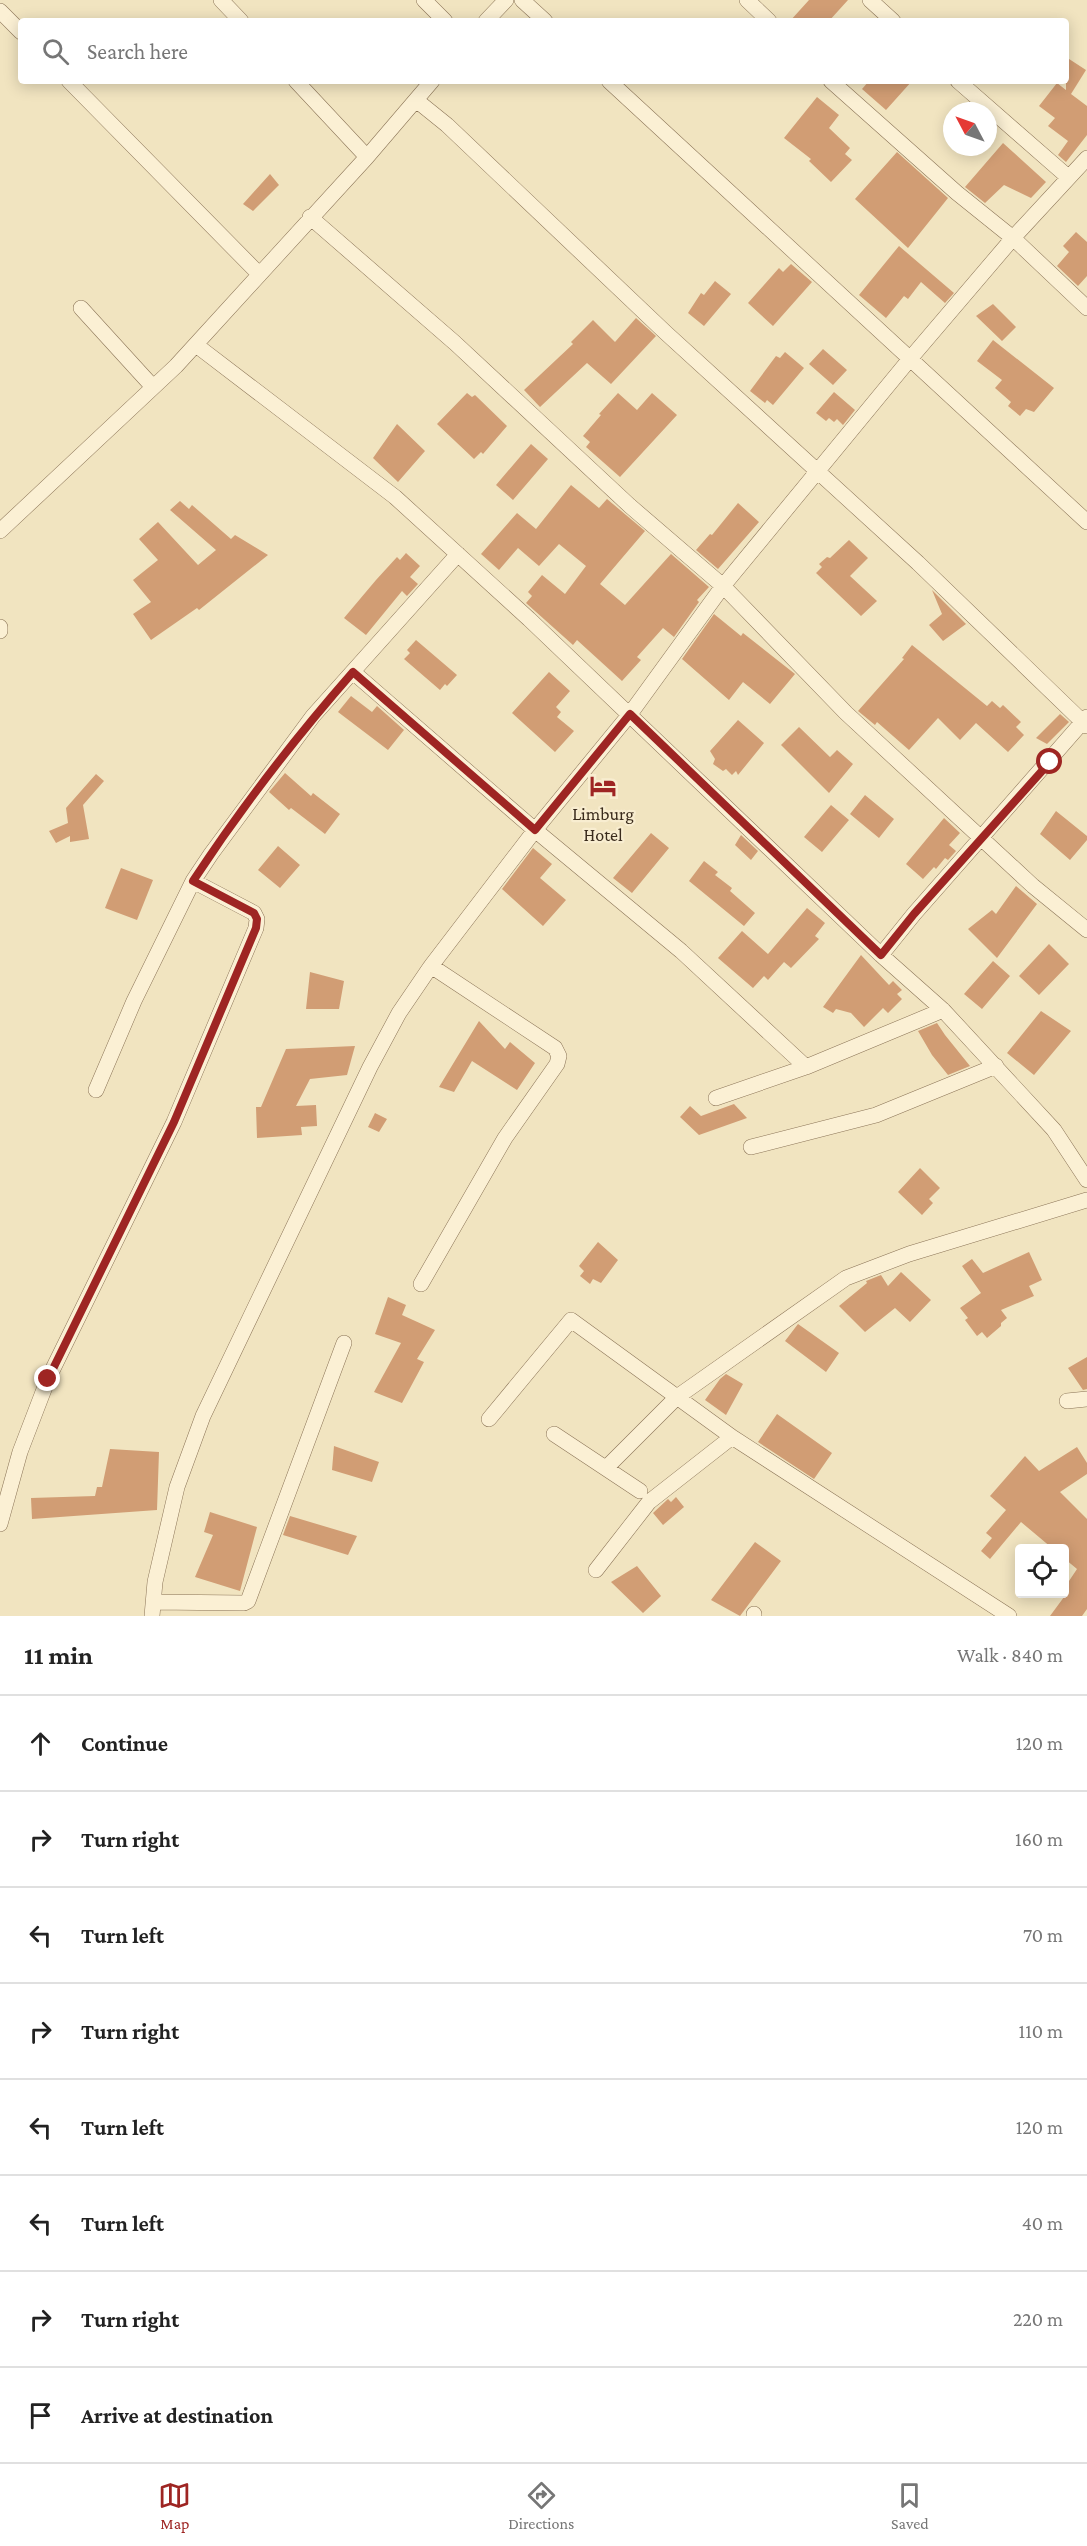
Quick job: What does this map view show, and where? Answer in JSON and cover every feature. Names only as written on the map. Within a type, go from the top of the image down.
[{"type":"street","points":[[221,0],[238,18]]},
{"type":"street","points":[[424,0],[442,18]]},
{"type":"street","points":[[489,18],[506,0]]},
{"type":"street","points":[[522,0],[542,18]]},
{"type":"street","points":[[747,0],[766,18]]},
{"type":"street","points":[[870,0],[890,18]]},
{"type":"street","points":[[0,11],[18,29]]},
{"type":"street","points":[[72,84],[259,274]]},
{"type":"street","points":[[299,84],[367,157]]},
{"type":"street","points":[[0,531],[196,345],[367,157],[429,84]]},
{"type":"street","points":[[612,84],[1087,522]]},
{"type":"street","points":[[834,84],[957,193],[1013,238],[1087,308]]},
{"type":"street","points":[[961,84],[1068,177]]},
{"type":"street","points":[[416,100],[447,125],[649,317],[918,563],[1086,722],[914,914],[881,955]]},
{"type":"street","points":[[344,1343],[273,1530],[251,1597],[244,1603],[153,1609],[155,1582],[177,1487],[202,1416],[370,1067],[399,1013],[431,966],[535,830],[630,714],[723,586],[909,360],[1013,238],[1087,158]]},
{"type":"street","points":[[310,217],[446,335],[630,506],[723,586],[846,713],[1033,886],[1087,930]]},
{"type":"street","points":[[81,308],[153,387]]},
{"type":"street","points":[[196,345],[395,497],[630,714],[881,955],[943,1010],[1054,1130],[1087,1180]]},
{"type":"street","points":[[96,1090],[134,1001],[193,881],[313,716],[458,554]]},
{"type":"street","points":[[353,672],[535,830],[681,951],[806,1067]]},
{"type":"street","points":[[0,1524],[20,1452],[48,1379],[174,1122],[256,928],[257,919],[254,913],[193,881]]},
{"type":"street","points":[[421,1284],[505,1138],[557,1064],[559,1056],[555,1048],[431,966]]},
{"type":"street","points":[[716,1098],[806,1067],[943,1010]]},
{"type":"street","points":[[751,1147],[876,1115],[996,1066]]},
{"type":"street","points":[[606,1468],[677,1397],[846,1278],[909,1254],[1087,1200]]},
{"type":"street","points":[[489,1419],[571,1320],[732,1437],[1009,1616]]},
{"type":"street","points":[[1067,1401],[1087,1399]]},
{"type":"street","points":[[554,1434],[640,1491]]},
{"type":"street","points":[[596,1570],[649,1502],[732,1437]]},
{"type":"building","points":[[809,0],[848,0],[832,18],[793,18]]},
{"type":"building","points":[[1069,59],[1086,70],[1071,94],[1087,106],[1087,135],[1066,162],[1058,155],[1068,141],[1048,126],[1055,118],[1039,106],[1056,84],[1066,90],[1066,84],[1069,84]]},
{"type":"building","points":[[866,84],[909,84],[886,110],[862,89]]},
{"type":"building","points":[[817,97],[839,115],[829,128],[850,148],[845,154],[852,160],[831,182],[809,161],[811,159],[784,138]]},
{"type":"building","points":[[1003,143],[1046,182],[1031,198],[1004,185],[985,203],[965,187],[992,156],[997,156],[997,150]]},
{"type":"building","points":[[897,152],[948,198],[908,248],[855,199]]},
{"type":"building","points":[[270,174],[279,185],[253,211],[243,204]]},
{"type":"building","points":[[1076,232],[1087,242],[1087,276],[1078,286],[1057,266],[1069,252],[1063,246]]},
{"type":"building","points":[[899,246],[954,293],[945,303],[921,282],[908,299],[904,296],[886,318],[859,295]]},
{"type":"building","points":[[791,264],[812,282],[773,326],[748,303],[779,268],[783,272]]},
{"type":"building","points":[[715,281],[731,294],[704,326],[688,313],[701,293],[704,295]]},
{"type":"building","points":[[993,304],[1016,327],[1002,341],[976,316]]},
{"type":"building","points":[[636,318],[656,336],[611,384],[587,363],[540,407],[524,390],[573,344],[571,342],[593,320],[615,342]]},
{"type":"building","points":[[993,340],[1054,388],[1034,412],[1026,409],[1020,416],[1008,406],[1011,402],[995,388],[1002,380],[977,361]]},
{"type":"building","points":[[823,349],[847,370],[833,385],[809,364]]},
{"type":"building","points":[[785,352],[804,368],[773,405],[767,400],[765,403],[750,391],[776,356],[780,358]]},
{"type":"building","points":[[834,392],[855,410],[843,425],[837,419],[834,422],[829,418],[826,421],[816,413]]},
{"type":"building","points":[[467,393],[472,397],[475,395],[507,426],[483,454],[481,452],[474,459],[437,424]]},
{"type":"building","points":[[618,393],[637,410],[652,393],[677,415],[620,477],[586,447],[590,442],[583,436]]},
{"type":"building","points":[[397,424],[425,451],[398,482],[373,458]]},
{"type":"building","points":[[531,444],[548,459],[513,500],[496,485]]},
{"type":"building","points":[[571,485],[599,508],[607,499],[645,531],[600,584],[625,605],[671,554],[709,587],[697,600],[699,602],[674,637],[663,628],[637,657],[641,660],[622,681],[577,640],[573,645],[526,603],[532,596],[528,592],[542,575],[565,594],[586,566],[559,544],[539,566],[518,548],[499,570],[481,554],[517,513],[536,529]]},
{"type":"building","points":[[180,501],[189,509],[192,505],[231,539],[235,535],[268,555],[199,610],[197,608],[151,640],[133,614],[151,602],[133,580],[158,560],[139,539],[158,522],[198,565],[216,550],[170,510]]},
{"type":"building","points":[[738,503],[759,522],[718,569],[696,550],[710,534],[712,535]]},
{"type":"building","points":[[849,540],[868,558],[850,576],[877,601],[861,616],[816,573],[822,567],[819,564],[827,557],[830,558]]},
{"type":"building","points":[[406,553],[420,566],[410,577],[418,584],[407,596],[402,591],[366,635],[344,618],[397,557],[400,560]]},
{"type":"building","points":[[932,590],[966,624],[943,641],[929,625],[942,614]]},
{"type":"building","points":[[714,614],[741,636],[743,633],[795,674],[770,704],[743,682],[729,700],[682,659]]},
{"type":"building","points":[[416,640],[457,675],[447,686],[445,684],[440,690],[404,659],[410,653],[407,650]]},
{"type":"building","points":[[912,645],[987,706],[992,701],[1000,708],[1003,705],[1021,722],[1016,727],[1024,735],[1008,752],[976,723],[960,740],[938,718],[909,750],[877,722],[875,725],[858,711],[904,659],[902,658]]},
{"type":"building","points":[[549,672],[570,691],[556,707],[561,712],[557,717],[574,731],[555,752],[512,713]]},
{"type":"building","points":[[351,696],[372,712],[377,706],[404,730],[388,750],[338,712]]},
{"type":"building","points":[[1060,714],[1069,722],[1047,744],[1036,738]]},
{"type":"building","points":[[738,720],[764,743],[738,775],[736,771],[732,775],[726,769],[723,771],[713,764],[715,759],[710,751]]},
{"type":"building","points":[[799,727],[830,757],[837,750],[853,764],[829,793],[781,745]]},
{"type":"building","points":[[285,773],[311,796],[313,793],[340,814],[325,834],[291,808],[289,810],[269,792]]},
{"type":"building","points":[[96,774],[104,781],[83,805],[89,839],[70,842],[70,836],[56,843],[49,831],[68,823],[66,808]]},
{"type":"building","points":[[865,795],[894,819],[879,838],[850,814]]},
{"type":"building","points":[[831,805],[849,820],[822,852],[804,837]]},
{"type":"building","points":[[1056,811],[1087,836],[1087,840],[1070,860],[1040,834]]},
{"type":"building","points":[[944,818],[960,833],[949,845],[956,851],[948,860],[945,858],[936,869],[934,867],[923,879],[906,864]]},
{"type":"building","points":[[651,833],[669,848],[632,893],[613,878]]},
{"type":"building","points":[[741,835],[758,851],[751,860],[735,845]]},
{"type":"building","points":[[278,846],[300,865],[280,888],[258,870]]},
{"type":"building","points":[[533,848],[552,864],[540,878],[566,900],[543,926],[502,889]]},
{"type":"building","points":[[704,861],[718,872],[715,875],[732,888],[730,891],[755,913],[744,926],[689,881]]},
{"type":"building","points":[[121,868],[153,880],[137,920],[105,908]]},
{"type":"building","points":[[1016,886],[1037,904],[997,958],[968,929],[992,910],[996,914]]},
{"type":"building","points":[[807,908],[825,923],[815,936],[819,939],[791,968],[784,962],[768,980],[764,976],[753,988],[718,958],[742,931],[768,954]]},
{"type":"building","points":[[1049,944],[1069,964],[1039,995],[1019,976]]},
{"type":"building","points":[[861,955],[889,985],[893,981],[902,990],[897,994],[902,999],[888,1013],[883,1008],[864,1027],[851,1013],[836,1009],[833,1013],[823,1007]]},
{"type":"building","points":[[993,961],[1010,976],[982,1009],[964,994]]},
{"type":"building","points":[[310,972],[344,981],[339,1009],[306,1009]]},
{"type":"building","points":[[1041,1011],[1071,1031],[1034,1075],[1007,1053]]},
{"type":"building","points":[[479,1021],[505,1049],[510,1042],[535,1063],[517,1090],[472,1061],[454,1092],[439,1087]]},
{"type":"building","points":[[937,1023],[970,1066],[948,1075],[932,1055],[918,1031]]},
{"type":"building","points":[[355,1046],[347,1075],[310,1079],[296,1106],[316,1105],[317,1126],[301,1127],[302,1135],[257,1138],[256,1107],[261,1107],[286,1049]]},
{"type":"building","points":[[734,1104],[747,1118],[699,1135],[680,1117],[690,1106],[701,1116]]},
{"type":"building","points":[[375,1113],[387,1119],[379,1132],[368,1127]]},
{"type":"building","points":[[920,1168],[940,1188],[929,1199],[933,1203],[922,1215],[898,1192]]},
{"type":"building","points":[[598,1242],[618,1260],[601,1283],[593,1279],[590,1284],[580,1276],[584,1271],[579,1266]]},
{"type":"building","points":[[1029,1252],[1042,1280],[1029,1286],[1034,1296],[1001,1310],[1007,1318],[1001,1326],[987,1338],[982,1332],[977,1336],[965,1320],[968,1318],[960,1308],[981,1293],[962,1266],[972,1259],[983,1273]]},
{"type":"building","points":[[901,1272],[931,1300],[910,1322],[895,1308],[865,1332],[839,1306],[867,1283],[866,1281],[881,1275],[888,1286]]},
{"type":"building","points":[[388,1297],[406,1305],[402,1315],[435,1330],[417,1359],[424,1362],[402,1403],[374,1392],[401,1343],[375,1334]]},
{"type":"building","points":[[798,1324],[839,1353],[826,1372],[785,1341]]},
{"type":"building","points":[[1087,1357],[1087,1389],[1083,1390],[1068,1368]]},
{"type":"building","points":[[726,1374],[743,1384],[726,1415],[705,1400]]},
{"type":"building","points":[[777,1414],[832,1453],[814,1479],[758,1442]]},
{"type":"building","points":[[334,1446],[379,1462],[372,1482],[332,1470]]},
{"type":"building","points":[[1077,1447],[1087,1463],[1087,1474],[1060,1492],[1087,1519],[1087,1609],[1082,1616],[1050,1616],[1063,1598],[1069,1598],[1069,1581],[1077,1569],[1069,1562],[1069,1544],[1047,1544],[1021,1522],[990,1559],[981,1551],[992,1538],[986,1533],[1006,1510],[990,1496],[1025,1456],[1039,1471]]},
{"type":"building","points":[[110,1449],[159,1452],[157,1510],[32,1519],[31,1498],[95,1496],[97,1487],[102,1487]]},
{"type":"building","points":[[676,1497],[684,1507],[663,1525],[653,1513],[668,1499],[671,1502]]},
{"type":"building","points":[[210,1512],[257,1527],[240,1591],[195,1577],[213,1535],[204,1532]]},
{"type":"building","points":[[290,1516],[357,1536],[348,1555],[283,1535]]},
{"type":"building","points":[[755,1542],[781,1561],[740,1616],[711,1600]]},
{"type":"building","points":[[637,1566],[661,1596],[643,1613],[611,1582]]},
{"type":"place","name":"Limburg Hotel","points":[[603,786]]},
{"type":"route","points":[[48,1379],[174,1122],[256,928],[257,919],[254,913],[193,881],[313,716],[353,672],[535,830],[630,714],[881,955],[914,914],[1050,762]]}]
